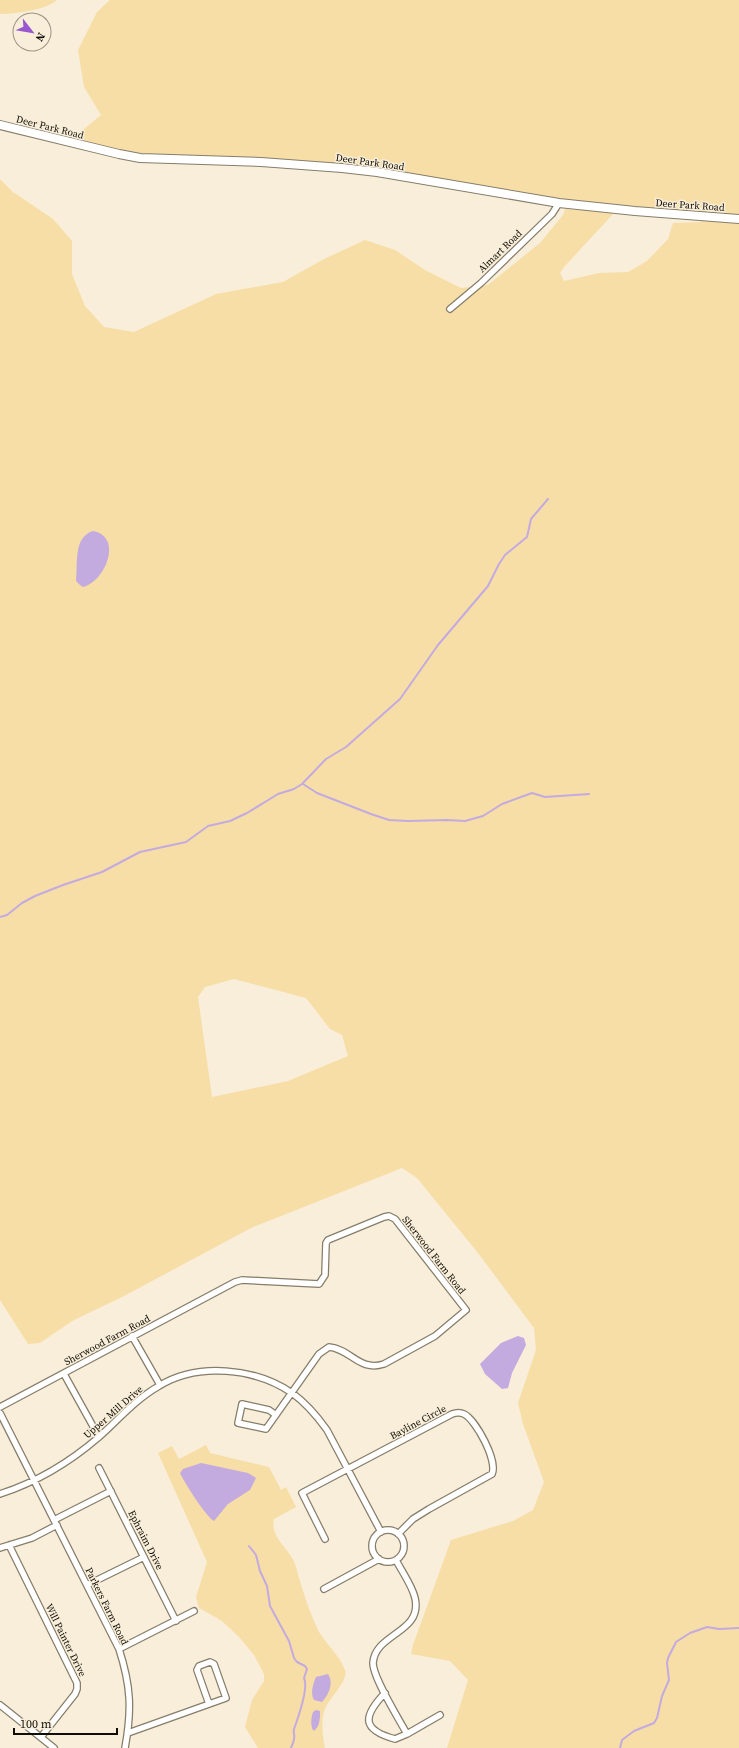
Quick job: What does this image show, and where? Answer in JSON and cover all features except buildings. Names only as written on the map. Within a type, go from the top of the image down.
[{"type":"street","name":"Deer Park Road","points":[[0,125],[129,156],[161,159],[272,162],[348,168],[560,203],[635,211],[739,219]]},
{"type":"street","name":"Almart Road","points":[[450,309],[480,283],[552,214],[560,203]]},
{"type":"street","name":"Sherwood Farm Road","points":[[0,1407],[64,1374],[132,1336],[239,1281],[319,1284],[324,1279],[325,1275],[326,1244],[328,1240],[384,1217],[389,1216],[395,1219],[466,1310],[435,1336],[377,1367],[364,1365],[340,1350],[329,1347],[319,1354],[292,1393]]},
{"type":"street","points":[[132,1336],[160,1385]]},
{"type":"street","name":"Upper Mill Drive","points":[[0,1494],[58,1468],[99,1436],[143,1396],[160,1385],[176,1378],[196,1373],[214,1371],[234,1372],[253,1375],[269,1381],[292,1393],[304,1402],[327,1430],[381,1532]]},
{"type":"street","points":[[64,1374],[99,1436]]},
{"type":"street","points":[[276,1415],[269,1410],[242,1404],[238,1423],[266,1429],[292,1393]]},
{"type":"street","name":"Parkers Farm Road","points":[[0,1413],[119,1649],[128,1679],[130,1696],[128,1733],[125,1748]]},
{"type":"street","name":"Bayline Circle","points":[[348,1469],[452,1414],[462,1413],[472,1421],[490,1453],[494,1466],[492,1474],[413,1519],[398,1534]]},
{"type":"street","name":"Ephraim Drive","points":[[99,1468],[176,1621]]},
{"type":"street","points":[[325,1539],[302,1493],[348,1469]]},
{"type":"street","points":[[0,1548],[32,1538],[111,1491]]},
{"type":"street","points":[[390,1530],[398,1534],[404,1542],[404,1548],[400,1557],[396,1560],[387,1562],[379,1559],[373,1550],[372,1545],[374,1540],[381,1532],[390,1530]]},
{"type":"street","name":"Will Painter Drive","points":[[9,1545],[77,1683],[75,1694],[40,1737]]},
{"type":"street","points":[[86,1585],[144,1556]]},
{"type":"street","points":[[324,1589],[379,1559]]},
{"type":"street","points":[[396,1560],[413,1591],[416,1605],[410,1622],[382,1644],[373,1663],[374,1670],[385,1694],[408,1734]]},
{"type":"street","points":[[119,1649],[194,1611]]},
{"type":"street","points":[[128,1733],[226,1698],[214,1664],[210,1662],[199,1666],[197,1670],[209,1704]]},
{"type":"street","points":[[385,1694],[373,1708],[369,1723],[371,1728],[376,1732],[395,1739],[408,1734],[440,1716]]},
{"type":"street","points":[[0,1705],[54,1748]]},
{"type":"shaded area","points":[[0,0],[57,0],[38,9],[0,14]]},
{"type":"shaded area","points":[[110,0],[739,0],[739,1748],[447,1748],[468,1680],[450,1661],[411,1654],[413,1645],[451,1540],[513,1521],[533,1510],[544,1482],[523,1424],[518,1403],[536,1350],[534,1328],[478,1253],[417,1178],[402,1168],[251,1228],[124,1296],[72,1321],[40,1343],[28,1344],[0,1300],[0,179],[13,192],[53,219],[72,241],[72,274],[85,306],[104,327],[134,332],[216,294],[283,282],[324,259],[365,240],[395,250],[425,270],[461,288],[488,285],[540,243],[563,215],[565,209],[574,210],[581,203],[410,174],[145,155],[123,152],[72,139],[101,115],[84,87],[78,50],[97,12]],"holes":[[[614,213],[704,219],[701,222],[673,223],[668,239],[647,261],[628,272],[599,273],[564,281],[560,273],[564,267]],[[234,979],[306,998],[330,1029],[342,1035],[348,1056],[288,1081],[212,1097],[198,997],[205,987]]]},
{"type":"shaded area","points":[[93,531],[102,535],[107,541],[109,549],[108,559],[98,576],[91,583],[83,587],[76,581],[79,545],[87,534]]},
{"type":"shaded area","points":[[518,1336],[524,1338],[526,1345],[512,1373],[508,1388],[502,1389],[485,1374],[480,1364],[501,1343]]},
{"type":"shaded area","points":[[206,1445],[210,1453],[269,1467],[281,1490],[286,1487],[296,1507],[274,1519],[274,1530],[295,1564],[308,1607],[319,1632],[340,1660],[345,1670],[344,1680],[326,1707],[323,1715],[325,1748],[258,1748],[245,1727],[252,1700],[264,1681],[264,1674],[254,1655],[239,1637],[222,1621],[199,1608],[196,1597],[207,1562],[158,1453],[172,1446],[179,1459]]},
{"type":"shaded area","points":[[201,1463],[248,1473],[256,1478],[250,1490],[228,1504],[214,1521],[210,1518],[190,1491],[180,1473],[183,1469]]},
{"type":"shaded area","points":[[328,1674],[331,1685],[327,1696],[322,1702],[314,1700],[312,1691],[316,1677]]},
{"type":"shaded area","points":[[316,1710],[320,1711],[320,1720],[319,1725],[314,1731],[311,1725],[311,1719],[313,1712]]},
{"type":"waterway","points":[[0,917],[7,915],[22,903],[35,896],[102,872],[140,852],[186,842],[208,826],[230,821],[247,813],[278,794],[294,789],[302,784],[326,759],[346,747],[400,699],[438,645],[488,586],[505,555],[527,537],[531,519],[548,499]]},
{"type":"waterway","points":[[303,784],[317,793],[371,814],[389,820],[408,821],[465,821],[483,816],[502,804],[532,793],[545,797],[589,794]]},
{"type":"waterway","points":[[249,1546],[256,1555],[260,1571],[267,1586],[270,1606],[289,1641],[294,1658],[307,1669],[304,1678],[304,1696],[294,1729],[294,1740],[291,1748]]},
{"type":"waterway","points":[[620,1748],[622,1740],[634,1731],[654,1723],[657,1718],[662,1696],[669,1680],[667,1663],[668,1658],[676,1642],[690,1633],[707,1627],[719,1629],[739,1628]]}]
